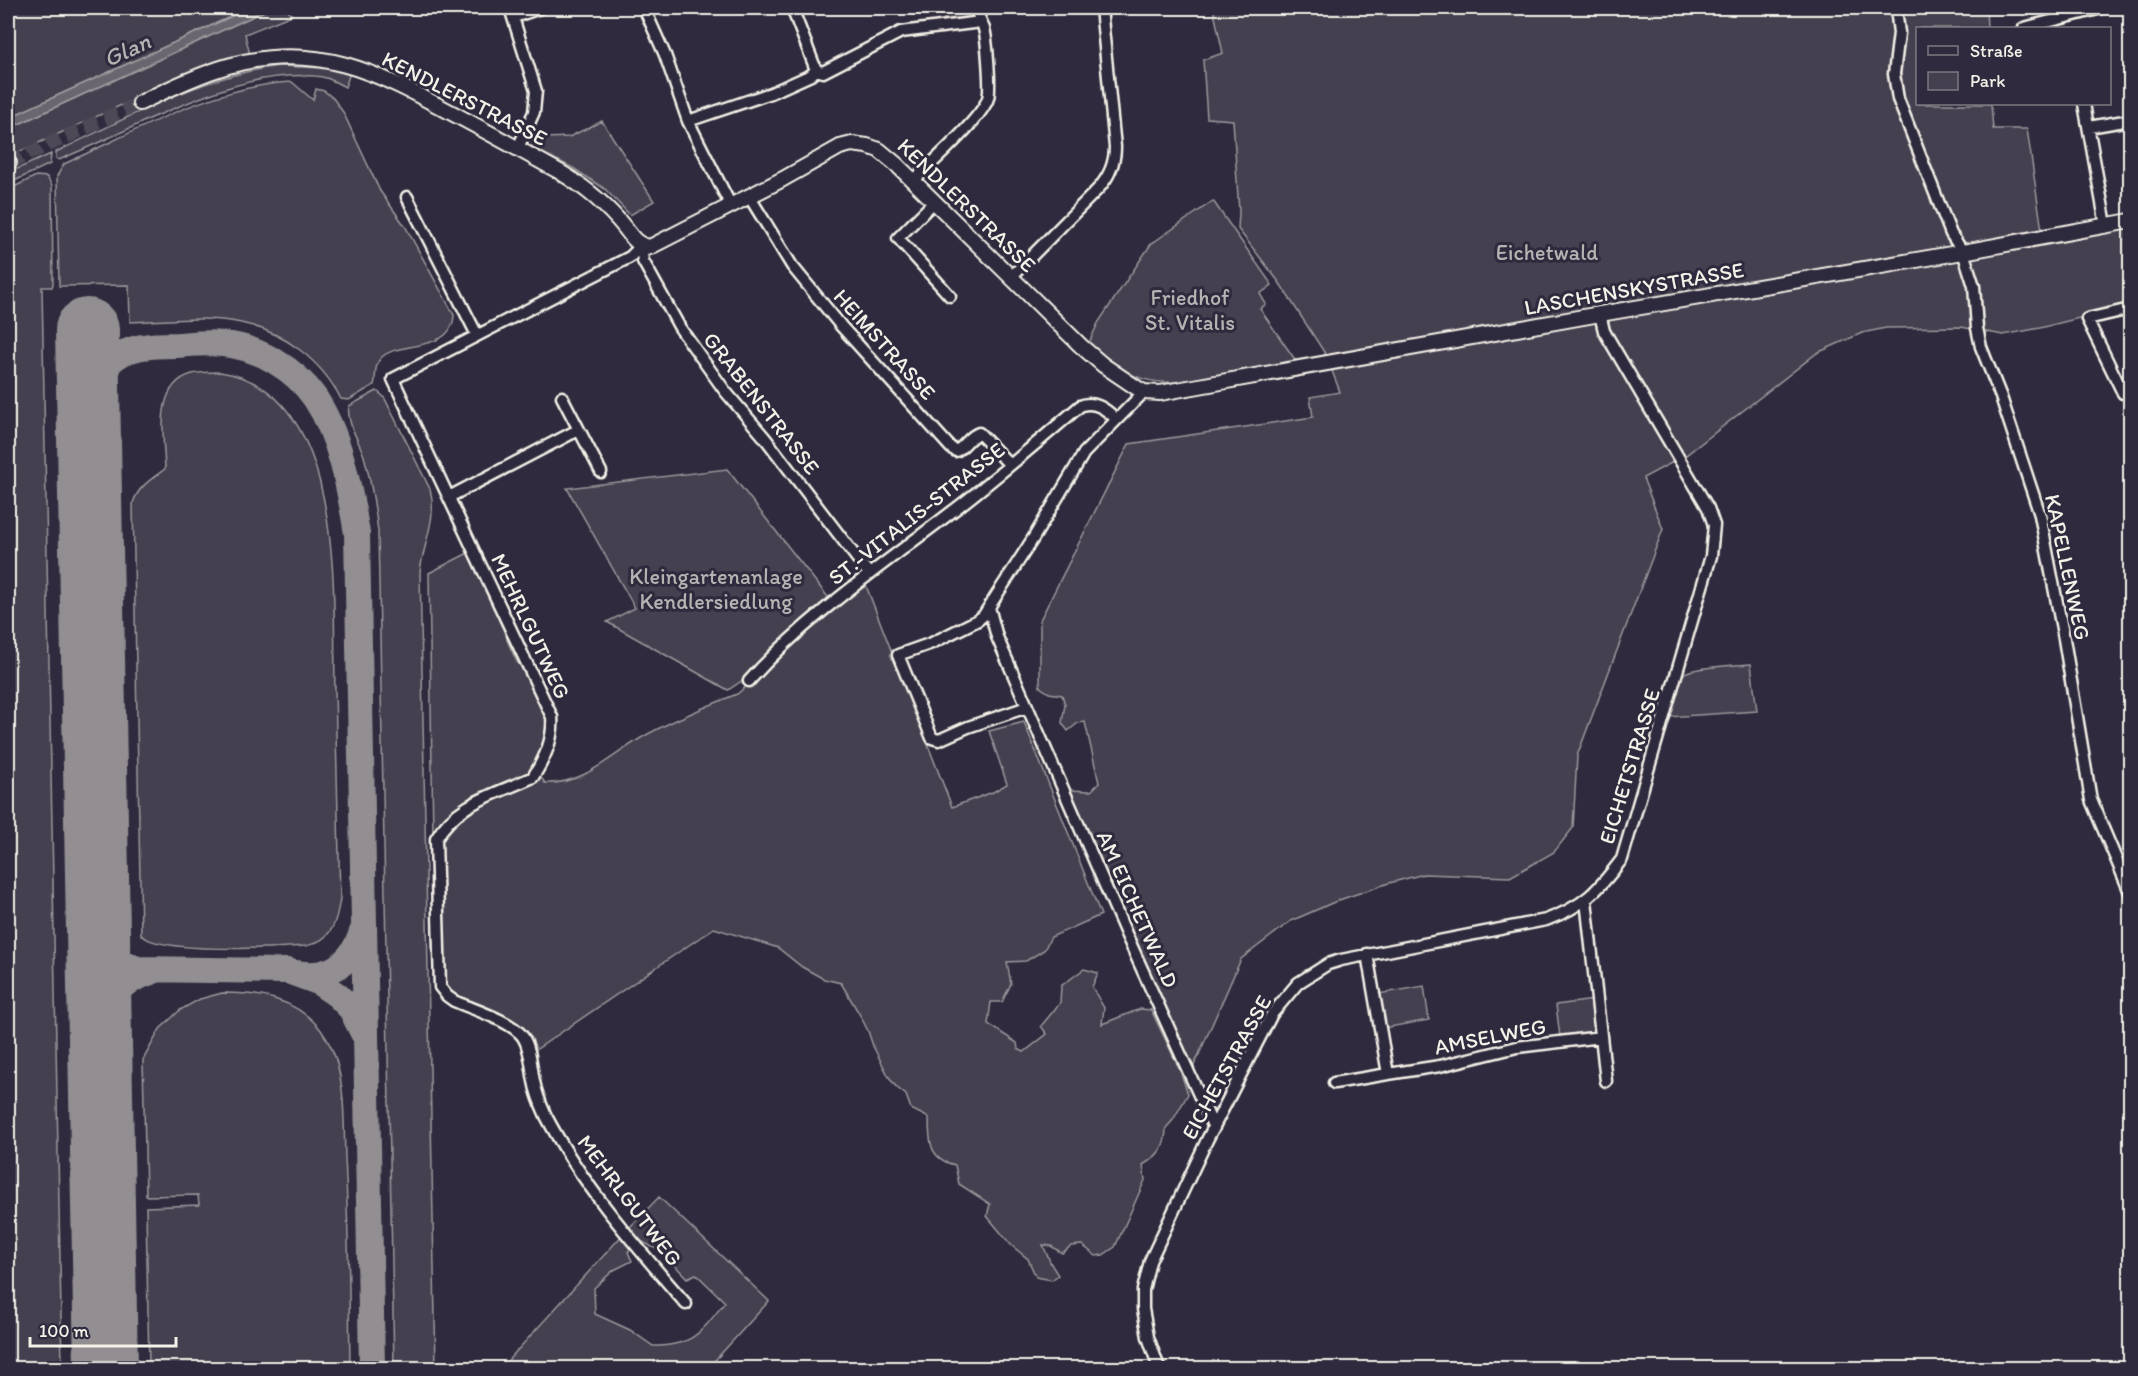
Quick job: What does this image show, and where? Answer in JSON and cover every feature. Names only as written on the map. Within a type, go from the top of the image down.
[{"type":"street","points":[[518,148],[534,112],[536,91],[512,12],[540,8]]},
{"type":"street","points":[[644,8],[665,55],[688,121],[731,206]]},
{"type":"street","points":[[792,8],[816,70]]},
{"type":"street","points":[[913,181],[980,113],[988,99],[984,27],[976,8]]},
{"type":"street","points":[[1011,277],[1106,181],[1114,162],[1116,147],[1101,8]]},
{"type":"street","name":"KAPELLENWEG","points":[[1896,8],[1899,33],[1894,74],[1898,99],[1951,234],[1963,252],[1974,286],[1977,328],[1981,347],[2001,397],[2040,515],[2091,800],[2130,892]]},
{"type":"street","points":[[2033,27],[2069,23],[2102,8]]},
{"type":"street","points":[[816,70],[823,72],[901,32],[981,22]]},
{"type":"street","name":"KENDLERSTRASSE","points":[[140,103],[181,84],[229,66],[275,58],[321,60],[362,69],[386,78],[560,172],[595,196],[641,246]]},
{"type":"street","points":[[688,121],[771,93],[811,75],[816,70]]},
{"type":"street","points":[[2084,105],[2106,225]]},
{"type":"street","points":[[2089,127],[2130,120]]},
{"type":"street","name":"KENDLERSTRASSE","points":[[393,379],[630,257],[641,246],[654,246],[840,147],[852,144],[879,150],[1090,354],[1132,386],[1144,392]]},
{"type":"street","name":"HEIMSTRASSE","points":[[749,196],[798,274],[841,326],[951,447],[956,451],[974,434],[979,433],[1010,465]]},
{"type":"street","points":[[407,197],[477,334]]},
{"type":"street","points":[[934,202],[897,238],[950,296]]},
{"type":"street","name":"LASCHENSKYSTRASSE","points":[[1144,392],[1177,391],[2130,221]]},
{"type":"street","name":"GRABENSTRASSE","points":[[641,246],[643,261],[680,328],[725,391],[765,438],[869,574]]},
{"type":"street","points":[[2130,309],[2087,319],[2123,393],[2130,392]]},
{"type":"street","name":"EICHETSTRASSE","points":[[1159,1368],[1146,1328],[1143,1298],[1147,1270],[1214,1128],[1272,1014],[1299,983],[1328,964],[1367,954],[1546,920],[1570,911],[1603,884],[1622,859],[1711,556],[1714,525],[1708,508],[1604,331],[1600,314]]},
{"type":"street","name":"MEHRLGUTWEG","points":[[393,379],[549,709],[553,725],[548,746],[532,777],[474,802],[446,825],[436,839],[440,987],[454,1001],[509,1026],[523,1037],[529,1052],[537,1094],[584,1179],[646,1258],[686,1304]]},
{"type":"street","points":[[1028,707],[968,727],[939,740],[932,738],[898,655],[932,643],[978,620],[989,608],[1084,453],[1144,392]]},
{"type":"street","points":[[562,397],[601,472]]},
{"type":"street","name":"ST.-VITALIS-STRASSE","points":[[749,681],[777,650],[869,574],[951,513],[1083,404],[1096,405],[1116,419]]},
{"type":"street","points":[[449,497],[578,430]]},
{"type":"street","name":"AM EICHETWALD","points":[[989,608],[997,637],[1127,936],[1214,1128]]},
{"type":"street","points":[[1586,900],[1606,1081]]},
{"type":"street","points":[[1367,954],[1388,1074]]},
{"type":"street","name":"AMSELWEG","points":[[1334,1083],[1440,1066],[1517,1047],[1601,1037]]},
{"type":"green space","points":[[8,8],[250,8],[8,118]]},
{"type":"green space","points":[[271,8],[285,8],[292,15],[245,34],[250,55],[174,81],[8,157],[8,129]]},
{"type":"green space","points":[[943,8],[970,8],[971,19],[945,25]]},
{"type":"green space","name":"Eichetwald","points":[[1213,8],[1986,8],[1987,27],[1916,27],[1916,105],[1991,105],[1993,129],[2027,129],[2044,244],[2130,228],[2130,305],[2003,335],[1961,327],[1886,328],[1862,333],[1817,353],[1686,455],[1643,478],[1663,529],[1577,756],[1573,828],[1554,852],[1510,877],[1424,874],[1339,900],[1291,921],[1241,959],[1193,1068],[1069,790],[1091,791],[1099,783],[1085,722],[1078,723],[1068,731],[1062,723],[1065,704],[1062,695],[1049,693],[1040,687],[1040,620],[1129,444],[1313,417],[1310,397],[1340,392],[1326,355],[1279,282],[1238,229],[1233,120],[1207,118],[1203,60],[1223,53]]},
{"type":"green space","points":[[279,66],[324,68],[350,73],[345,87],[323,77],[293,76],[271,78],[229,88],[167,111],[59,160],[56,158],[56,152],[164,100],[221,79]]},
{"type":"green space","points":[[292,82],[313,100],[316,89],[324,91],[333,98],[343,112],[380,191],[405,226],[454,315],[451,328],[444,336],[434,341],[398,349],[380,359],[374,385],[349,400],[341,399],[323,372],[300,350],[257,327],[214,319],[130,322],[129,285],[59,286],[57,176],[64,164],[175,112],[204,101],[262,85]]},
{"type":"green space","points":[[602,121],[654,201],[630,215],[605,189],[573,168],[530,147],[545,138],[569,137]]},
{"type":"green space","points":[[51,154],[50,164],[8,184],[8,173]]},
{"type":"green space","points":[[36,176],[47,177],[52,186],[53,284],[52,287],[42,287],[62,1368],[8,1368],[8,190]]},
{"type":"green space","name":"Friedhof St. Vitalis","points":[[1213,201],[1272,285],[1260,294],[1266,304],[1260,309],[1296,361],[1178,382],[1150,381],[1139,378],[1119,367],[1089,343],[1098,323],[1151,244]]},
{"type":"green space","points":[[220,372],[261,387],[291,416],[312,456],[324,502],[331,553],[334,603],[340,899],[337,916],[331,930],[322,940],[306,946],[193,947],[152,941],[141,935],[133,503],[142,488],[165,469],[164,414],[171,389],[180,380],[192,374]]},
{"type":"green space","points":[[377,391],[384,397],[430,489],[432,499],[431,520],[420,572],[436,1368],[394,1368],[378,531],[366,465],[351,425],[349,412],[349,406]]},
{"type":"green space","name":"Kleingartenanlage Kendlersiedlung","points":[[727,469],[831,601],[749,676],[728,690],[607,622],[635,608],[567,488]]},
{"type":"green space","points":[[470,552],[507,632],[507,640],[517,662],[527,672],[548,717],[549,727],[534,768],[545,783],[574,779],[587,773],[648,734],[737,694],[776,653],[865,583],[952,807],[993,792],[1007,784],[989,731],[1024,722],[1101,915],[1051,937],[1044,950],[1026,961],[1007,962],[1011,984],[1002,1002],[991,1002],[988,1024],[1017,1043],[1018,1049],[1024,1052],[1047,1034],[1041,1026],[1060,1003],[1061,986],[1084,969],[1098,973],[1092,987],[1104,1008],[1102,1024],[1140,1009],[1151,1010],[1179,1068],[1188,1094],[1166,1128],[1165,1141],[1160,1150],[1143,1165],[1145,1180],[1115,1247],[1103,1255],[1096,1256],[1082,1245],[1071,1246],[1062,1253],[1051,1246],[1043,1245],[1058,1275],[1052,1280],[1036,1277],[1028,1259],[1011,1245],[987,1216],[990,1204],[959,1184],[955,1165],[935,1154],[930,1141],[929,1118],[911,1109],[906,1095],[889,1077],[860,1015],[841,983],[824,979],[802,967],[778,948],[714,928],[531,1053],[529,1042],[461,1002],[442,986],[433,837],[429,573]]},
{"type":"green space","points":[[1751,664],[1757,711],[1668,717],[1677,686],[1685,673],[1706,668]]},
{"type":"green space","points":[[1424,986],[1429,1020],[1384,1028],[1378,994]]},
{"type":"green space","points":[[222,993],[263,996],[288,1004],[311,1019],[321,1030],[335,1057],[344,1112],[350,1368],[149,1368],[146,1207],[199,1205],[198,1195],[146,1196],[143,1060],[160,1029],[180,1010],[200,999]]},
{"type":"green space","points":[[1594,1000],[1596,1022],[1592,1033],[1560,1037],[1556,1005]]},
{"type":"green space","points":[[659,1197],[769,1301],[708,1368],[501,1368]],"holes":[[[639,1240],[662,1252],[687,1278],[696,1274],[725,1302],[709,1322],[687,1340],[653,1346],[630,1330],[595,1314],[594,1288],[614,1270],[632,1261],[628,1252]]]},
{"type":"shaded area","points":[[250,8],[271,8],[8,129],[8,118]]},
{"type":"taxiway","points":[[88,398],[105,367],[116,357],[132,349],[206,343],[236,346],[275,361],[307,387],[324,413],[343,463],[357,533],[372,1368]]},
{"type":"taxiway","points":[[297,973],[320,973],[338,966],[352,952],[362,932]]},
{"type":"taxiway","points":[[97,933],[114,955],[138,969],[288,971],[318,982],[337,995],[351,1009],[363,1033]]},
{"type":"taxiway","points":[[99,1030],[105,1008],[116,991],[132,980],[154,971]]},
{"type":"runway","points":[[87,330],[106,1368]]},
{"type":"tunnel","points":[[9,163],[140,103]]},
{"type":"water label","name":"Glan","points":[[127,50]]}]
